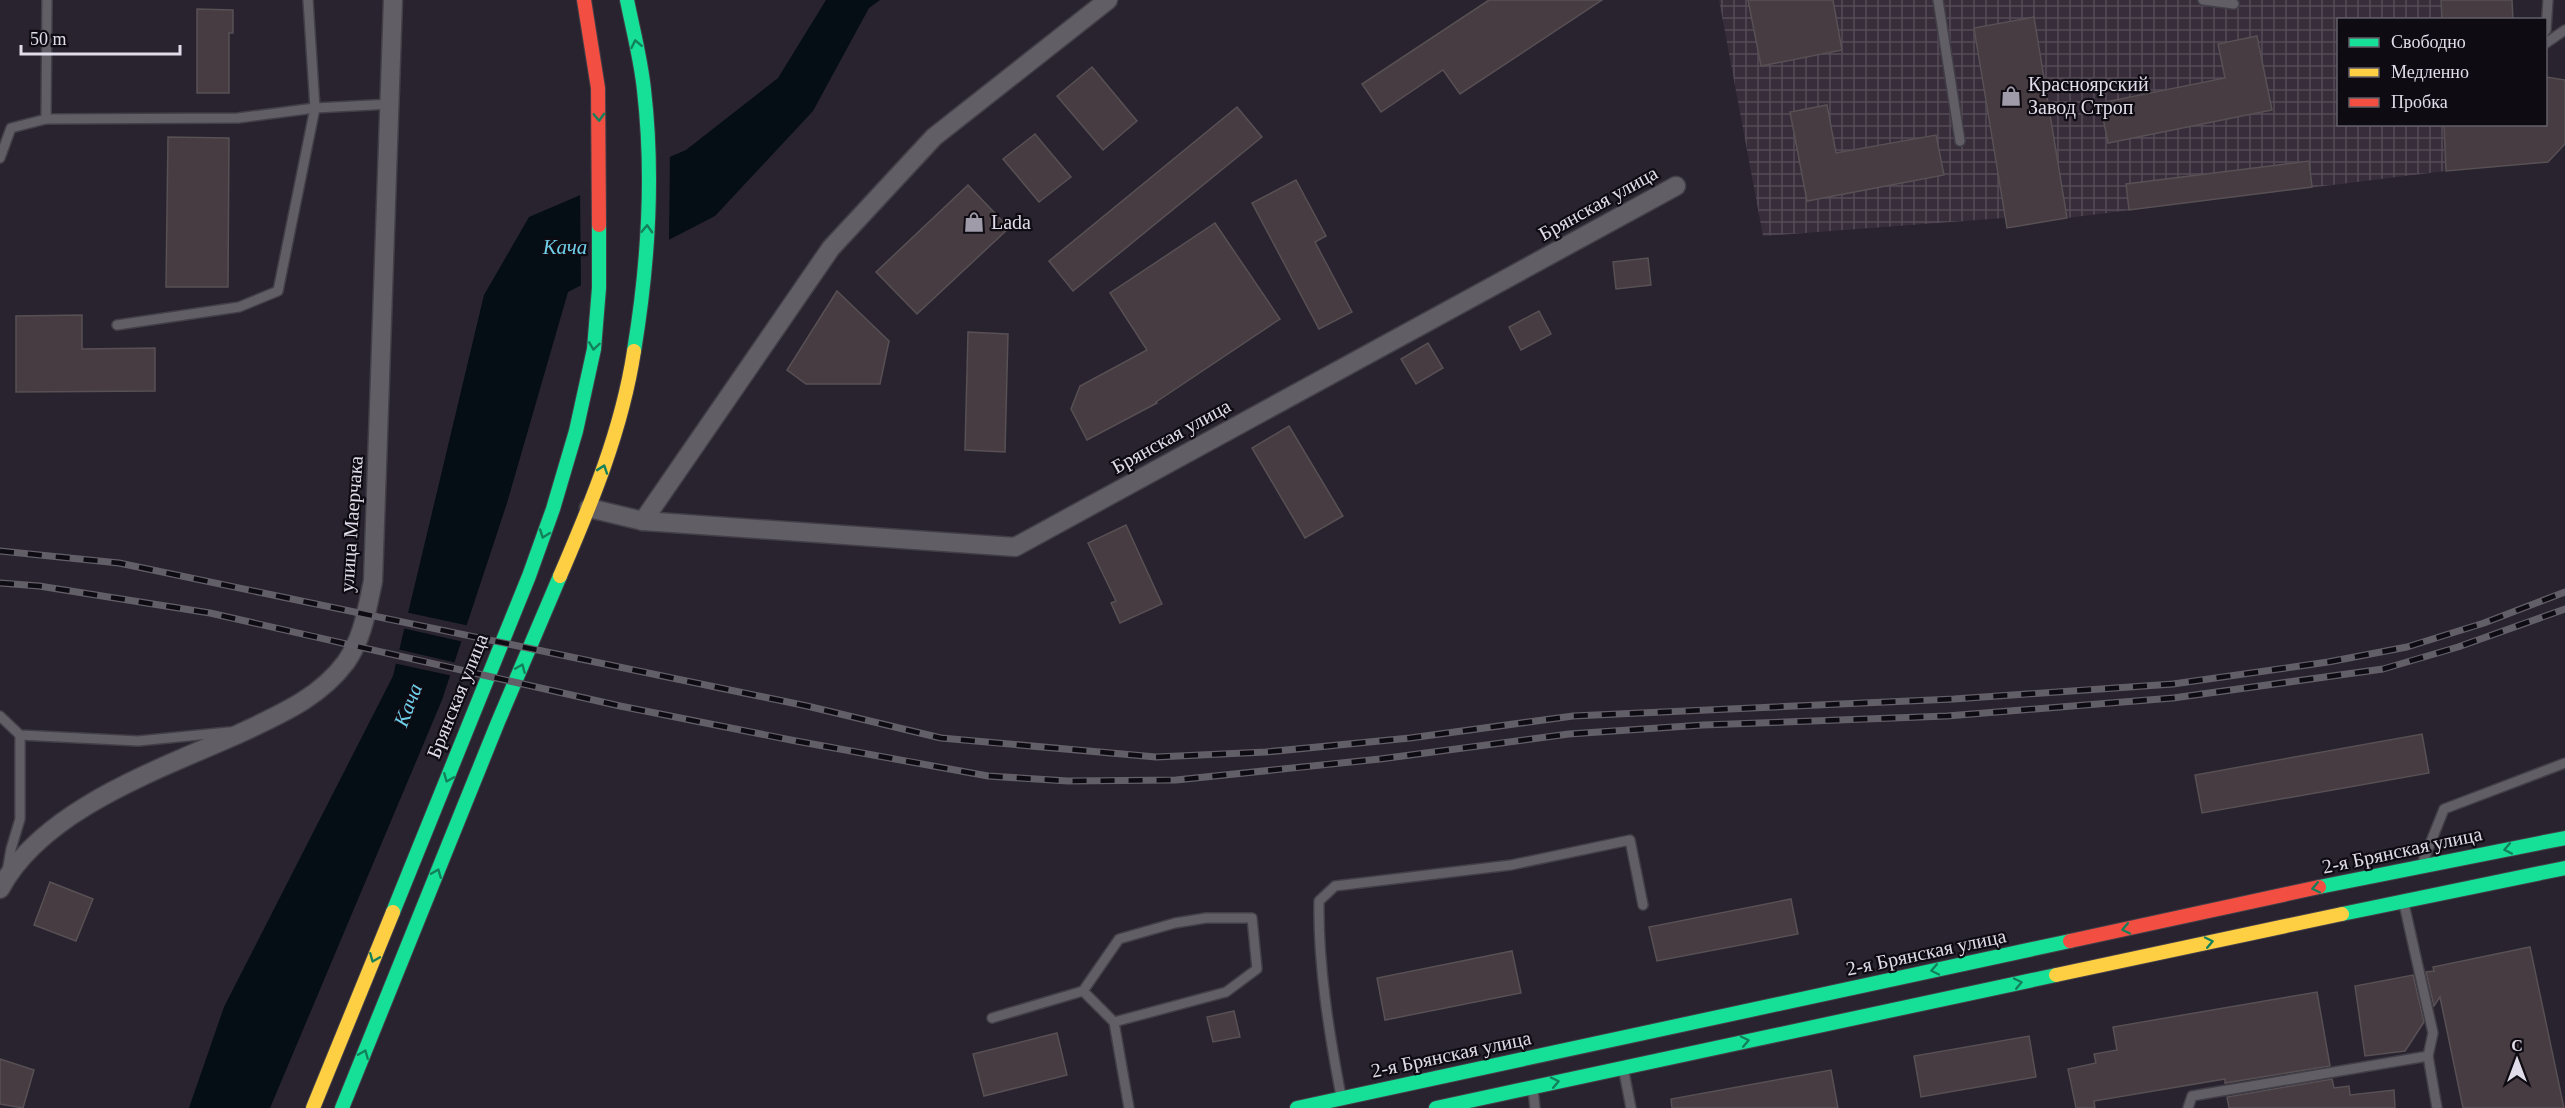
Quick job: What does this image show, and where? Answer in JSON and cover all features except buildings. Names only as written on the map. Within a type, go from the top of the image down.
[{"type":"main road","name":"Брянская улица","points":[[313,1108],[474,713],[549,520],[576,432],[594,349],[599,288],[598,88],[584,0]]},
{"type":"main road","points":[[342,1108],[498,722],[589,508],[616,430],[632,366],[645,287],[649,144],[644,88],[627,0]]},
{"type":"main road","name":"2-я Брянская улица","points":[[1297,1108],[2421,865],[2565,838]]},
{"type":"main road","points":[[1436,1108],[2403,900],[2565,868]]},
{"type":"street","name":"улица Маерчака","points":[[3,884],[42,836],[77,812],[109,793],[300,705],[329,681],[346,662],[362,634],[373,581],[393,0]]},
{"type":"street","points":[[644,521],[831,248],[934,137],[1108,0]]},
{"type":"street","name":"Брянская улица","points":[[589,508],[644,521],[1016,547],[1676,186]]},
{"type":"lane","points":[[46,119],[47,0]]},
{"type":"lane","points":[[117,325],[239,307],[278,291],[315,108],[308,0]]},
{"type":"lane","points":[[1938,0],[1960,141]]},
{"type":"lane","points":[[2203,0],[2234,4]]},
{"type":"lane","points":[[2547,18],[2548,0]]},
{"type":"lane","points":[[2547,42],[2565,30]]},
{"type":"lane","points":[[0,158],[11,128],[46,119],[238,118],[315,108],[391,104]]},
{"type":"lane","points":[[0,716],[20,735],[138,741],[246,730]]},
{"type":"lane","points":[[3,884],[10,849],[20,819],[20,735]]},
{"type":"lane","points":[[2421,865],[2444,809],[2565,763]]},
{"type":"lane","points":[[1341,1098],[1333,1052],[1318,926],[1319,901],[1335,886],[1511,865],[1630,840],[1643,905]]},
{"type":"lane","points":[[0,844],[10,849]]},
{"type":"lane","points":[[2403,900],[2433,1033],[2428,1056],[2437,1108]]},
{"type":"lane","points":[[992,1017],[1083,991],[1119,939],[1175,923],[1206,918],[1252,918],[1257,969],[1226,992],[1114,1022]]},
{"type":"lane","points":[[1083,991],[1114,1022],[1129,1108]]},
{"type":"lane","points":[[2188,1108],[2192,1096],[2428,1056]]},
{"type":"lane","points":[[1623,1067],[1631,1108]]},
{"type":"lane","points":[[1532,1087],[1535,1108]]},
{"type":"shaded area","points":[[1719,0],[2441,0],[2442,18],[2337,18],[2337,126],[2444,126],[2446,171],[2067,218],[2007,228],[2005,218],[1763,236]]},
{"type":"water","name":"Кача","points":[[826,0],[880,0],[869,8],[813,111],[715,216],[568,292],[507,503],[442,700],[270,1108],[189,1108],[224,1007],[393,676],[484,295],[529,217],[686,150],[778,78]]},
{"type":"pier","points":[[670,153],[669,243],[581,288],[580,192]]},
{"type":"pier","points":[[405,612],[470,626],[464,642],[402,628]]},
{"type":"pier","points":[[397,649],[457,663],[453,676],[393,663]]},
{"type":"railway","points":[[0,551],[119,563],[807,706],[941,738],[1156,757],[1266,752],[1410,738],[1573,716],[1954,699],[2173,684],[2328,662],[2407,647],[2484,623],[2565,592]]},
{"type":"railway","points":[[0,583],[39,586],[210,613],[620,706],[796,741],[988,776],[1068,781],[1176,780],[1380,759],[1569,734],[1703,725],[1947,716],[2173,698],[2383,669],[2458,647],[2565,609]]},
{"type":"traffic: fast","points":[[627,0],[643,79],[649,155],[646,254],[634,351]]},
{"type":"traffic: fast","points":[[393,912],[529,576],[553,509],[576,431],[594,349],[599,288],[599,225]]},
{"type":"traffic: fast","points":[[342,1108],[498,722],[560,576]]},
{"type":"traffic: fast","points":[[2319,887],[2565,838]]},
{"type":"traffic: fast","points":[[2342,914],[2565,868]]},
{"type":"traffic: fast","points":[[1297,1108],[2070,941]]},
{"type":"traffic: fast","points":[[1436,1108],[2056,975]]},
{"type":"traffic: slow","points":[[560,576],[604,466],[622,409],[634,351]]},
{"type":"traffic: slow","points":[[313,1108],[393,912]]},
{"type":"traffic: slow","points":[[2056,975],[2342,914]]},
{"type":"traffic: jam","points":[[584,0],[598,88],[599,225]]},
{"type":"traffic: jam","points":[[2070,941],[2319,887]]},
{"type":"place","name":"Красноярский Завод Строп","points":[[2011,96]]},
{"type":"place","name":"Lada","points":[[974,222]]}]
